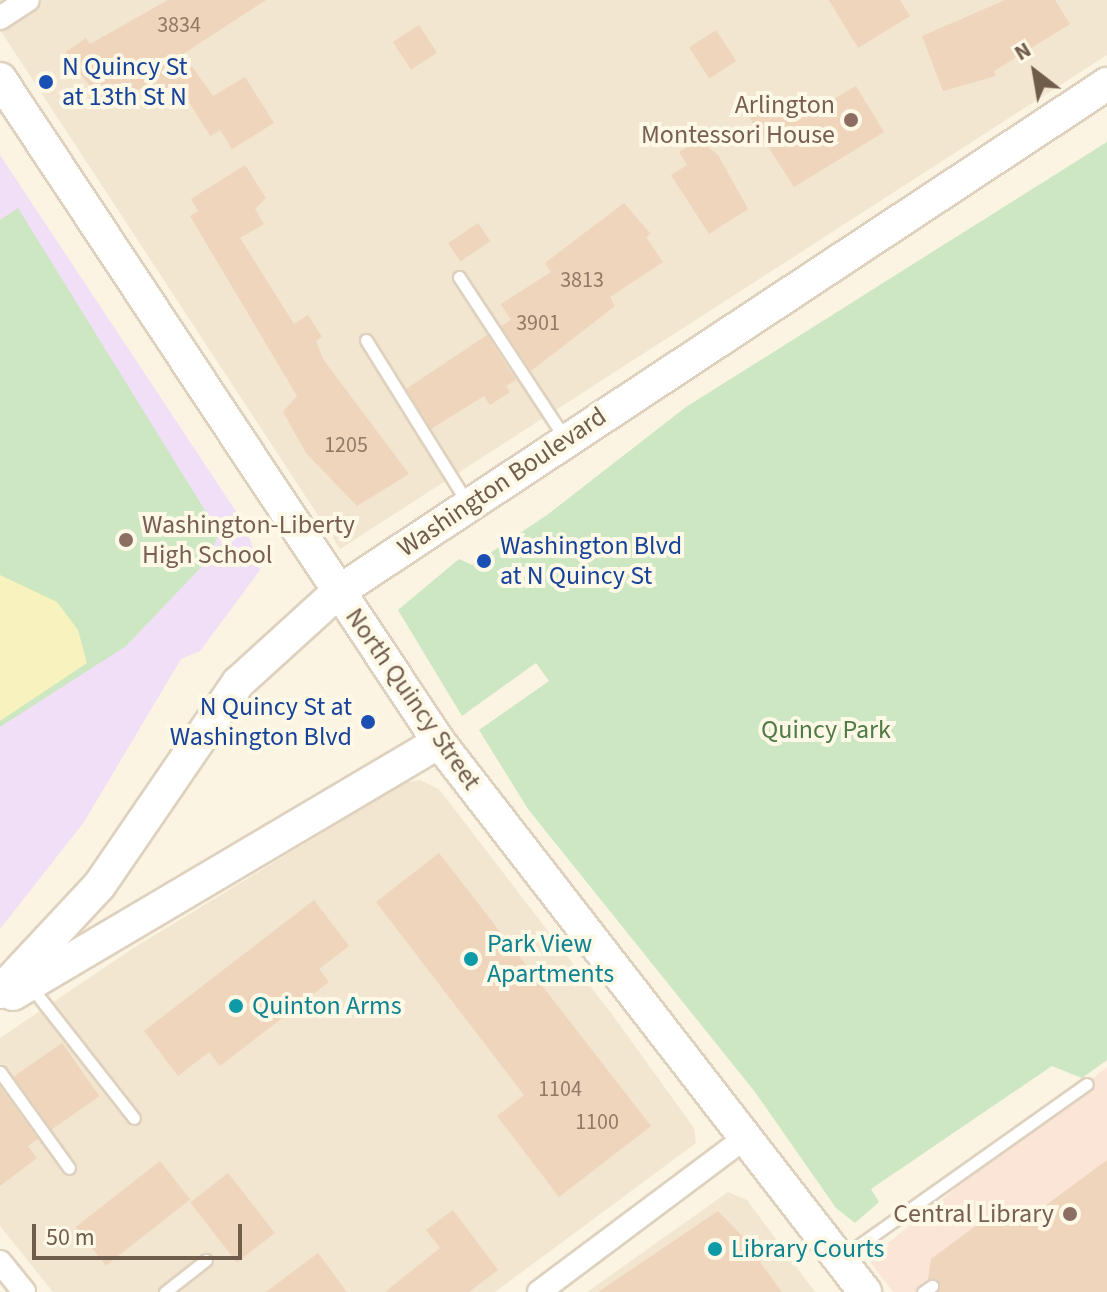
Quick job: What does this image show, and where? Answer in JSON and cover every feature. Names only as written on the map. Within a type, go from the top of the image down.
[{"type":"main road","name":"North Quincy Street","points":[[0,79],[439,742],[865,1292]]},
{"type":"main road","name":"Washington Boulevard","points":[[14,988],[99,886],[238,683],[338,592],[1107,84]]},
{"type":"main road","points":[[0,1001],[14,988],[267,845],[439,742]]},
{"type":"street","points":[[0,18],[28,0]]},
{"type":"street","points":[[539,1292],[746,1137]]},
{"type":"street","points":[[0,1262],[24,1292]]},
{"type":"lane","points":[[459,277],[566,439]]},
{"type":"lane","points":[[366,340],[469,504]]},
{"type":"lane","points":[[14,988],[134,1118]]},
{"type":"lane","points":[[0,1072],[69,1168]]},
{"type":"lane","points":[[840,1259],[1087,1084]]},
{"type":"lane","points":[[165,1292],[206,1260]]},
{"type":"shaded area","points":[[0,0],[1107,0],[1107,55],[340,549],[0,30]]},
{"type":"shaded area","name":"Washington-Liberty High School","points":[[0,155],[245,525],[260,570],[200,651],[181,659],[84,822],[0,929]]},
{"type":"shaded area","points":[[420,780],[439,789],[614,1017],[694,1128],[696,1143],[495,1292],[53,1292],[0,1226],[0,1038],[132,949],[404,783]]},
{"type":"shaded area","name":"Central Library","points":[[1107,1067],[1107,1292],[893,1292],[868,1259]]},
{"type":"shaded area","name":"Library Courts","points":[[728,1192],[747,1200],[815,1292],[587,1292]]},
{"type":"green space","name":"Quincy Park","points":[[1107,142],[1107,1060],[1082,1078],[1052,1066],[871,1189],[879,1202],[855,1223],[836,1208],[755,1092],[528,809],[479,730],[549,681],[536,663],[462,716],[398,610],[459,559],[472,565],[547,515],[686,407]]},
{"type":"green space","name":"Washington-Liberty High School","points":[[18,208],[219,533],[207,561],[126,646],[0,727],[0,220]]},
{"type":"sand","points":[[0,575],[57,602],[78,630],[87,663],[0,721]]},
{"type":"building","points":[[168,0],[266,0],[183,54],[213,96],[245,77],[274,123],[232,149],[220,130],[210,136],[181,89],[153,106],[141,88],[108,109],[66,52],[86,38],[90,44]]},
{"type":"building","points":[[829,0],[900,0],[910,16],[858,48]]},
{"type":"building","points":[[1005,0],[1055,0],[1070,24],[994,71],[996,76],[943,91],[922,36]]},
{"type":"building","points":[[419,25],[437,53],[411,70],[393,42]]},
{"type":"building","points":[[716,30],[736,61],[709,78],[689,47]]},
{"type":"building","points":[[856,86],[884,132],[794,187],[749,117],[773,101],[779,110],[788,104],[798,120]]},
{"type":"building","points":[[699,140],[718,155],[748,209],[709,234],[671,175],[687,165],[679,152]]},
{"type":"building","points":[[245,165],[266,198],[255,209],[264,224],[240,238],[294,324],[308,315],[322,337],[316,341],[323,359],[409,474],[357,506],[306,453],[283,412],[297,396],[190,216],[198,211],[191,199]]},
{"type":"building","points":[[624,203],[651,234],[646,237],[663,262],[610,297],[615,306],[531,371],[501,326],[511,320],[501,304],[551,272],[545,263]]},
{"type":"building","points":[[478,223],[490,241],[460,261],[448,243]]},
{"type":"building","points":[[487,335],[516,380],[506,386],[510,392],[490,405],[484,396],[431,429],[406,389]]},
{"type":"building","points":[[439,853],[651,1126],[559,1197],[497,1116],[524,1095],[376,902]]},
{"type":"building","name":"Quinton Arms","points":[[314,900],[349,946],[319,969],[329,982],[220,1066],[209,1052],[178,1076],[144,1031]]},
{"type":"building","points":[[62,1043],[99,1096],[51,1130],[14,1077]]},
{"type":"building","points":[[0,1087],[38,1139],[28,1146],[37,1158],[0,1186]]},
{"type":"building","name":"Central Library","points":[[1107,1160],[1107,1292],[938,1292],[939,1281],[928,1279],[931,1259],[1005,1204],[1019,1225]]},
{"type":"building","points":[[160,1161],[190,1200],[106,1265],[76,1227]]},
{"type":"building","points":[[228,1173],[275,1233],[237,1262],[190,1203]]},
{"type":"building","points":[[453,1210],[498,1270],[469,1292],[385,1292],[440,1248],[426,1230]]},
{"type":"building","name":"Library Courts","points":[[718,1211],[746,1240],[752,1236],[768,1257],[760,1262],[782,1292],[598,1292]]},
{"type":"building","points":[[318,1253],[347,1292],[266,1292]]},
{"type":"place","name":"N Quincy St at 13th St N","points":[[46,82]]},
{"type":"place","name":"Arlington Montessori House","points":[[851,120]]},
{"type":"place","name":"Washington-Liberty High School","points":[[126,540]]},
{"type":"place","name":"Washington Blvd at N Quincy St","points":[[484,561]]},
{"type":"place","name":"N Quincy St at Washington Blvd","points":[[368,722]]},
{"type":"place","name":"Park View Apartments","points":[[471,959]]},
{"type":"place","name":"Quinton Arms","points":[[236,1006]]},
{"type":"place","name":"Central Library","points":[[1070,1214]]},
{"type":"place","name":"Library Courts","points":[[715,1249]]}]
